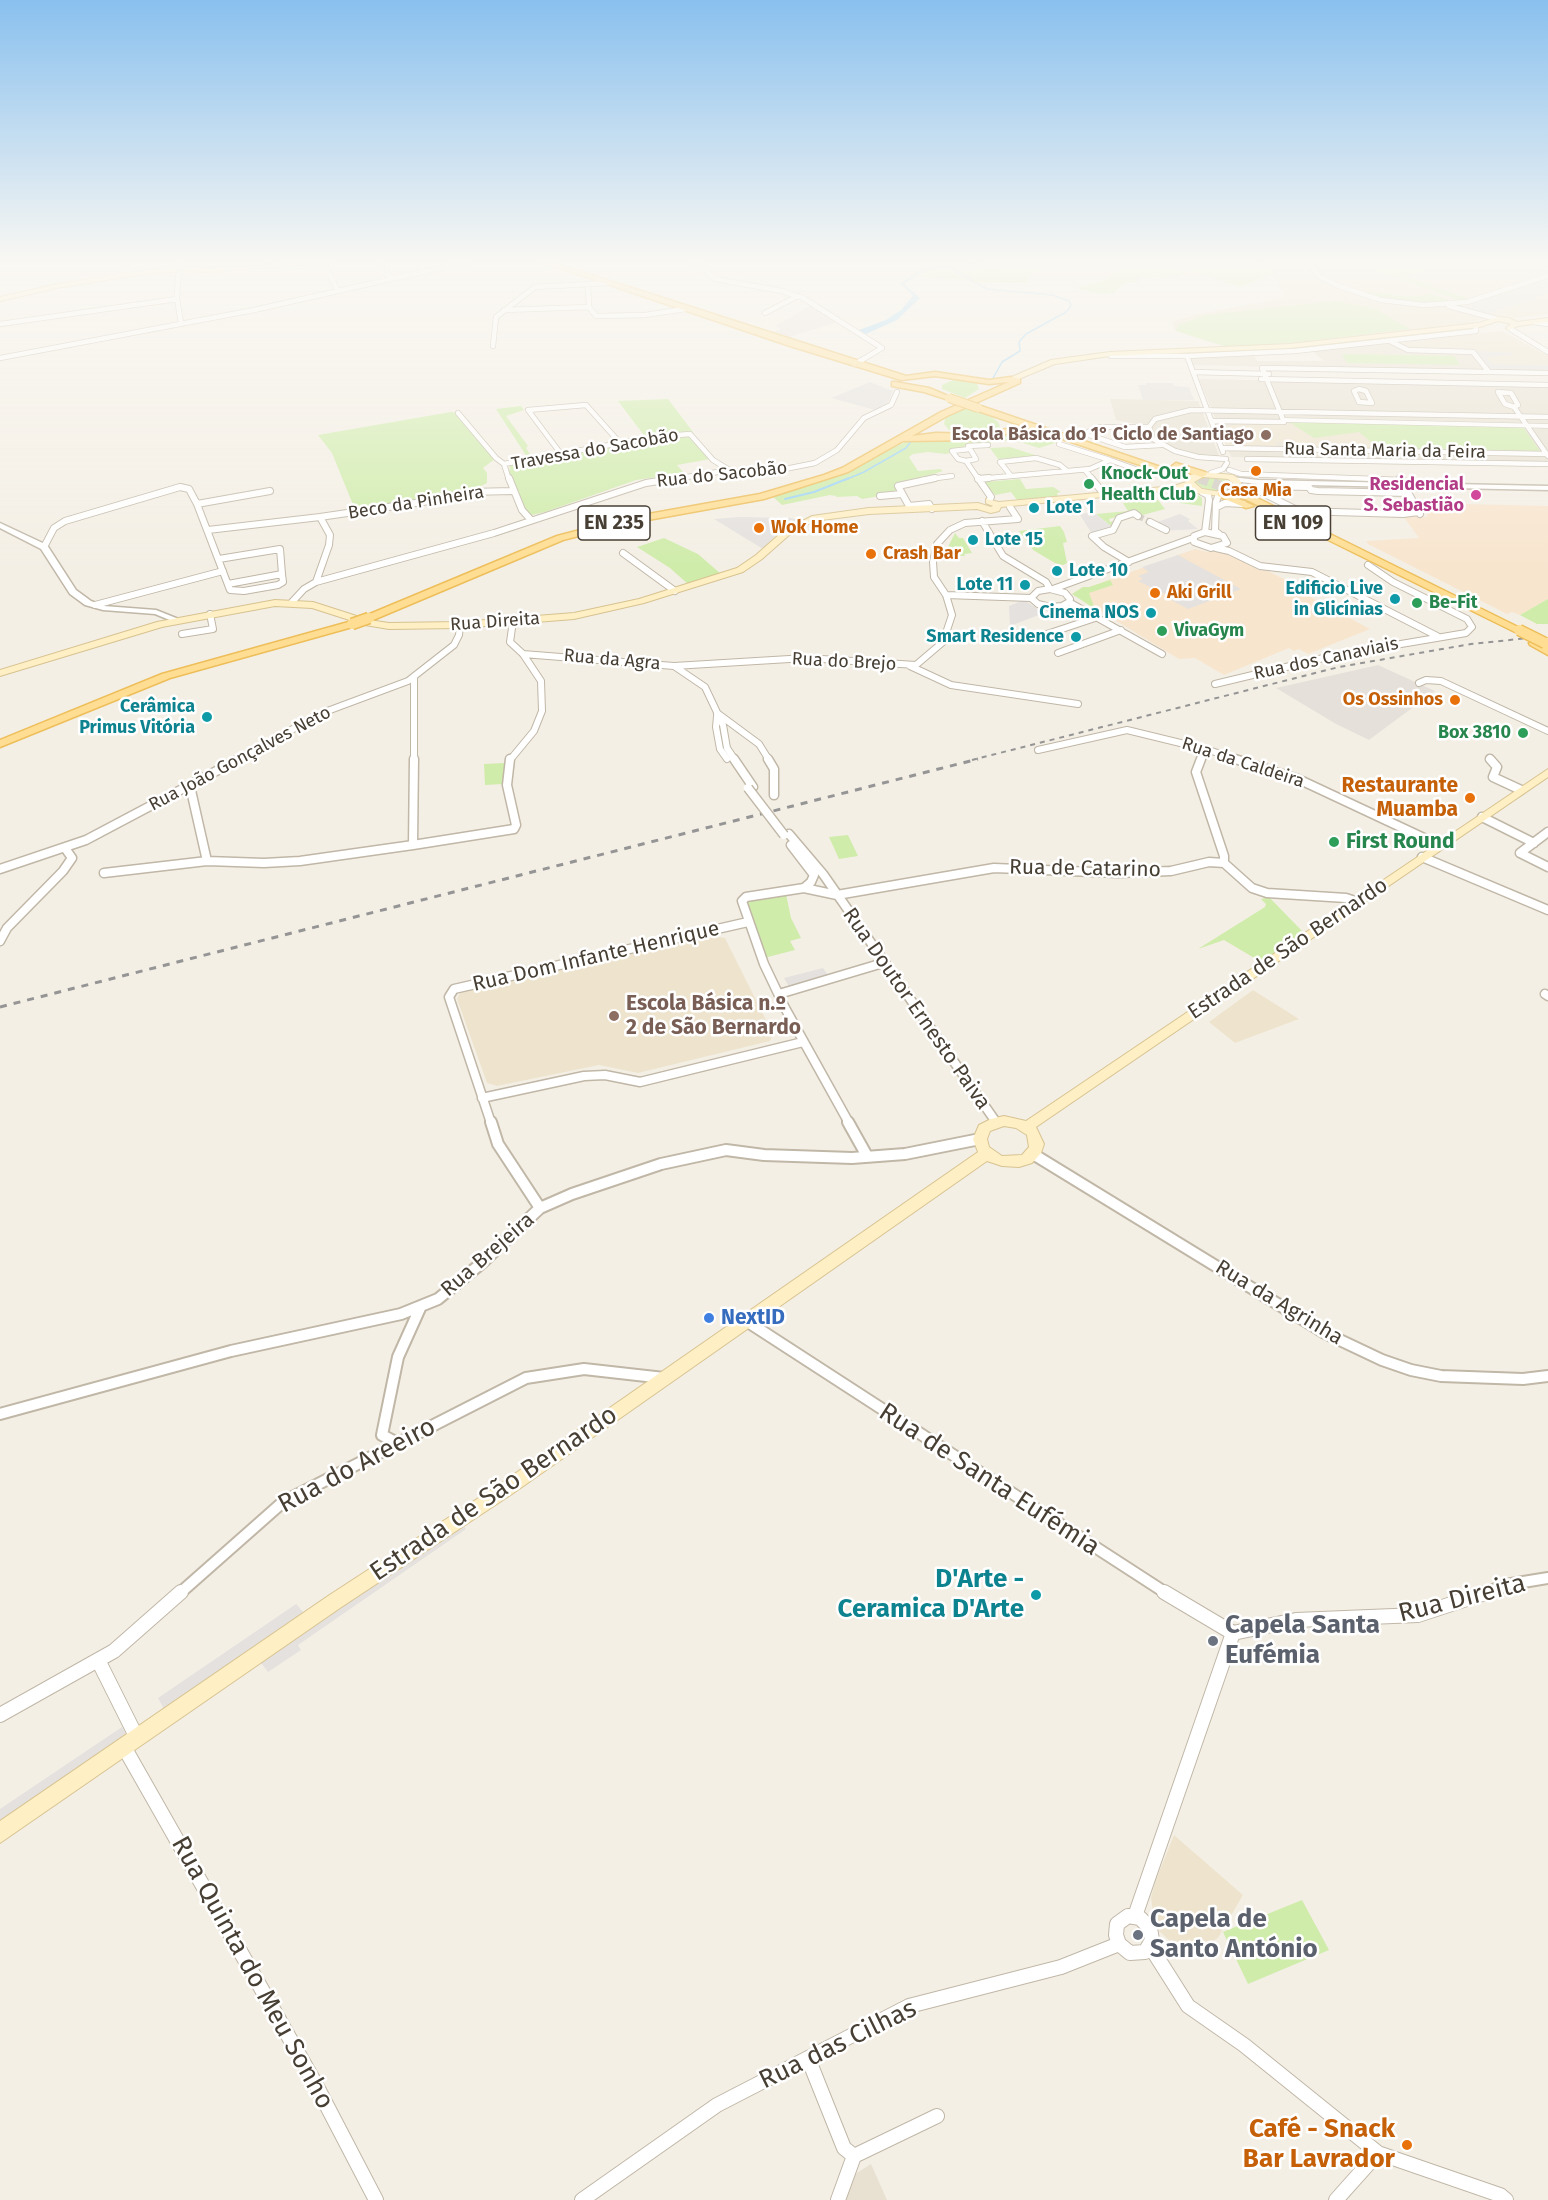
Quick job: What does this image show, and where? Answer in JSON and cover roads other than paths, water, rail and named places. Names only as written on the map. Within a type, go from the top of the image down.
[{"type":"main road","points":[[843,365],[895,386],[935,374],[989,381],[1014,380]]},
{"type":"main road","points":[[857,365],[926,390],[1018,417],[1189,479],[1201,491]]},
{"type":"main road","name":"EN 235","points":[[0,744],[166,676],[369,618],[560,538],[626,521],[786,491],[827,477],[1035,368],[1050,365]]},
{"type":"main road","name":"EN 235","points":[[867,458],[904,431],[970,398],[1057,365]]},
{"type":"main road","points":[[911,383],[931,375],[981,383],[984,388],[970,398]]},
{"type":"main road","points":[[950,396],[939,389],[939,383],[950,380],[970,380]]},
{"type":"main road","points":[[997,433],[1003,427],[1004,422],[996,406],[999,395],[1014,380]]},
{"type":"main road","points":[[996,406],[1018,417]]},
{"type":"main road","points":[[980,407],[996,406],[1078,441],[1189,479]]},
{"type":"main road","points":[[944,414],[941,424],[944,429],[959,437]]},
{"type":"main road","points":[[1004,422],[1023,429],[1078,441]]},
{"type":"main road","points":[[889,446],[903,439],[921,436],[980,437],[1023,429]]},
{"type":"main road","points":[[1036,431],[1189,479]]},
{"type":"main road","points":[[1060,432],[1076,434],[1240,483],[1408,569],[1422,583]]},
{"type":"main road","points":[[1174,488],[1193,477],[1207,474]]},
{"type":"main road","points":[[1220,494],[1233,492],[1240,483]]},
{"type":"main road","points":[[1174,488],[1220,494],[1247,505],[1368,565],[1422,583],[1545,646]]},
{"type":"main road","name":"Rua Direita","points":[[0,673],[177,620],[292,602],[330,609],[368,623],[404,626],[460,625],[574,616],[675,591],[740,570],[785,534],[812,519],[850,513],[988,506],[1174,488]]},
{"type":"main road","name":"Estrada de São Bernardo","points":[[1028,1127],[1548,771]]},
{"type":"main road","points":[[1012,1121],[1028,1127],[1033,1132],[1037,1144],[1033,1155],[1019,1162],[1011,1162],[986,1154],[980,1139],[984,1128],[996,1122],[1012,1121]]},
{"type":"main road","name":"Estrada de São Bernardo","points":[[0,1833],[748,1322],[986,1154]]},
{"type":"street","points":[[1190,365],[1226,461],[1240,483]]},
{"type":"street","points":[[1484,365],[1502,391]]},
{"type":"street","points":[[1284,421],[1262,368],[1416,374],[1548,373]]},
{"type":"street","points":[[1265,377],[1416,374]]},
{"type":"street","points":[[1194,375],[1548,385]]},
{"type":"street","points":[[1353,375],[1359,389],[1366,391],[1372,402],[1367,404],[1376,423]]},
{"type":"street","points":[[1491,375],[1548,379]]},
{"type":"street","name":"Rua do Sacobão","points":[[316,582],[494,533],[645,483],[732,471],[775,471],[814,463],[837,450],[858,424],[871,414],[891,405],[895,386]]},
{"type":"street","points":[[1514,407],[1518,405],[1511,393],[1502,391],[1497,393],[1505,404],[1514,407],[1548,455]]},
{"type":"street","points":[[561,454],[528,410],[586,405],[621,444]]},
{"type":"street","points":[[1149,427],[1155,419],[1171,414],[1208,410],[1548,417]]},
{"type":"street","points":[[458,413],[496,458],[504,464]]},
{"type":"street","points":[[1213,423],[1228,425],[1228,421],[1284,421],[1548,426]]},
{"type":"street","points":[[1149,427],[1100,427],[1088,432],[1089,435],[1125,447],[1161,445]]},
{"type":"street","points":[[1149,427],[1153,439],[1161,445],[1186,455],[1226,461]]},
{"type":"street","name":"Travessa do Sacobão","points":[[531,520],[522,510],[512,491],[504,464],[690,434],[713,460],[732,471]]},
{"type":"street","points":[[1059,444],[1138,470]]},
{"type":"street","points":[[966,462],[976,459],[968,446],[988,445]]},
{"type":"street","name":"Rua Santa Maria da Feira","points":[[1222,448],[1548,455]]},
{"type":"street","points":[[970,449],[952,451],[958,459],[966,462],[991,497],[982,521],[1003,556],[1046,582],[1051,589],[1065,593],[1070,599],[1069,602]]},
{"type":"street","points":[[1297,449],[1308,475]]},
{"type":"street","points":[[1392,451],[1397,461]]},
{"type":"street","points":[[1011,476],[1000,462],[1036,458],[1060,465],[1067,471]]},
{"type":"street","points":[[1247,459],[1308,475],[1408,488],[1548,488]]},
{"type":"street","points":[[978,479],[1088,470],[1110,460]]},
{"type":"street","points":[[1207,474],[1223,469],[1226,461]]},
{"type":"street","points":[[1240,483],[1397,461],[1548,464]]},
{"type":"street","points":[[1088,470],[1100,480],[1094,481],[1104,494]]},
{"type":"street","points":[[1240,483],[1308,475]]},
{"type":"street","points":[[1308,475],[1255,487],[1258,491],[1299,511],[1420,514],[1408,488]]},
{"type":"street","points":[[933,509],[929,504],[909,506],[897,488],[900,484],[919,482],[918,480],[952,476]]},
{"type":"street","points":[[44,547],[54,528],[65,521],[154,493],[185,488],[189,489],[197,504],[228,584],[282,574],[280,549],[219,559]]},
{"type":"street","points":[[197,504],[270,491]]},
{"type":"street","name":"Beco da Pinheira","points":[[208,530],[254,523],[320,518],[436,500],[469,492],[512,491]]},
{"type":"street","points":[[1201,491],[1208,495],[1209,500],[1205,532]]},
{"type":"street","points":[[880,496],[902,494]]},
{"type":"street","points":[[1220,494],[1215,531],[1227,541],[1227,548]]},
{"type":"street","points":[[1217,507],[1225,503],[1247,505]]},
{"type":"street","name":"Rua do Brejo","points":[[674,666],[806,658],[916,665],[943,642],[952,615],[946,595],[934,577],[933,562],[937,544],[954,527],[982,521],[1018,519],[1010,507]]},
{"type":"street","points":[[1125,564],[1092,537],[1113,530],[1119,518],[1134,513],[1138,516]]},
{"type":"street","points":[[292,602],[304,589],[316,582],[329,546],[330,535],[320,518]]},
{"type":"street","points":[[1150,522],[1166,530]]},
{"type":"street","points":[[0,525],[44,547],[73,592],[95,605],[103,608],[148,611],[177,620]]},
{"type":"street","points":[[1065,593],[1070,587],[1193,538],[1196,534],[1205,532],[1219,534]]},
{"type":"street","points":[[1193,538],[1198,545]]},
{"type":"street","points":[[1031,598],[1035,592],[1051,589],[1189,545],[1198,545],[1227,548],[1260,566],[1312,572],[1437,636]]},
{"type":"street","points":[[623,553],[675,591]]},
{"type":"street","name":"Rua dos Canaviais","points":[[1215,684],[1336,655],[1437,636],[1466,633],[1472,627],[1467,619],[1394,582],[1368,565]]},
{"type":"street","points":[[95,605],[223,571]]},
{"type":"street","points":[[1046,582],[1066,584]]},
{"type":"street","points":[[946,595],[1031,598],[1038,604],[1050,607],[1062,606],[1069,602]]},
{"type":"street","points":[[1069,602],[1098,616],[1162,654]]},
{"type":"street","points":[[182,634],[213,629],[210,614]]},
{"type":"street","points":[[1032,639],[1098,616]]},
{"type":"street","points":[[104,873],[207,861],[264,863],[300,861],[514,829],[516,825],[507,785],[510,759],[534,731],[542,711],[541,681],[523,654],[510,642],[513,621]]},
{"type":"street","name":"Rua João Gonçalves Neto","points":[[0,869],[86,840],[322,713],[414,677],[454,645],[459,635],[460,625]]},
{"type":"street","points":[[1058,653],[1121,630]]},
{"type":"street","name":"Rua da Agra","points":[[523,654],[674,666],[705,687],[717,713],[759,744],[774,769],[774,795]]},
{"type":"street","points":[[910,666],[922,674],[951,685],[1078,704]]},
{"type":"street","points":[[413,845],[414,677]]},
{"type":"street","points":[[1419,683],[1426,680],[1441,681],[1548,731]]},
{"type":"street","name":"Rua da Agra","points":[[717,713],[716,727],[720,749],[814,875],[811,882],[804,888]]},
{"type":"street","name":"Rua da Caldeira","points":[[1038,750],[1127,730],[1205,749],[1298,779],[1398,825],[1424,838],[1436,848]]},
{"type":"street","points":[[1205,749],[1196,772],[1224,856],[1224,863],[1252,888],[1267,893],[1346,898],[1358,902]]},
{"type":"street","points":[[1490,759],[1497,767],[1493,777],[1521,790]]},
{"type":"street","points":[[190,786],[207,861]]},
{"type":"street","points":[[1482,817],[1534,843]]},
{"type":"street","points":[[1548,832],[1520,853],[1548,867]]},
{"type":"street","name":"Rua da Agra","points":[[786,835],[837,895]]},
{"type":"street","points":[[0,941],[7,928],[63,871],[72,858],[66,848]]},
{"type":"street","points":[[1422,857],[1548,910]]},
{"type":"street","name":"Rua de Catarino","points":[[837,895],[994,868],[1118,873],[1171,871],[1209,862],[1224,863]]},
{"type":"street","points":[[837,895],[804,888],[746,897],[742,901],[764,964],[803,1042],[867,1156]]},
{"type":"street","name":"Rua Doutor Ernesto Paiva","points":[[837,895],[996,1122]]},
{"type":"street","name":"Rua Dom Infante Henrique","points":[[482,1098],[449,997],[454,989],[748,922]]},
{"type":"street","points":[[779,994],[883,963]]},
{"type":"street","points":[[540,1209],[498,1144],[482,1098],[584,1076],[605,1075],[640,1082],[803,1042]]},
{"type":"street","name":"Rua Brejeira","points":[[0,1414],[231,1351],[401,1314],[438,1299],[483,1262],[540,1209],[572,1194],[661,1164],[726,1150],[764,1155],[905,1154],[980,1139]]},
{"type":"street","name":"Rua da Agrinha","points":[[1033,1155],[1325,1333],[1382,1360],[1411,1370],[1441,1376],[1522,1379],[1548,1376]]},
{"type":"street","points":[[397,1443],[382,1435],[398,1357],[421,1306]]},
{"type":"street","name":"Rua de Santa Eufémia","points":[[748,1322],[1110,1559],[1233,1633]]},
{"type":"street","name":"Rua do Areeiro","points":[[0,1714],[114,1651],[283,1502],[397,1443],[526,1378],[584,1369],[664,1378]]},
{"type":"street","name":"Rua Direita","points":[[1233,1633],[1296,1620],[1418,1615],[1511,1584],[1548,1578]]},
{"type":"street","points":[[1135,1916],[1233,1633]]},
{"type":"street","name":"Rua Quinta do Meu Sonho","points":[[98,1659],[131,1742],[376,2200]]},
{"type":"street","points":[[1150,1946],[1144,1953],[1130,1953],[1119,1944],[1116,1935],[1117,1924],[1128,1916],[1135,1916],[1145,1922],[1150,1928],[1150,1946],[1188,2006],[1244,2045],[1378,2153],[1506,2200]]},
{"type":"street","name":"Rua das Cilhas","points":[[582,2200],[717,2105],[909,2006],[1061,1967],[1119,1944]]},
{"type":"street","points":[[808,2058],[844,2148],[854,2156]]},
{"type":"street","points":[[838,2200],[854,2156],[937,2116]]},
{"type":"street","points":[[1336,2200],[1378,2153]]},
{"type":"waterway","points":[[992,380],[1001,365]]},
{"type":"waterway","points":[[845,480],[906,448],[912,440]]},
{"type":"waterway","points":[[785,499],[814,492],[849,478]]},
{"type":"tunnel","points":[[1190,475],[1203,480]]},
{"type":"tunnel","points":[[1199,478],[1238,492]]},
{"type":"tunnel","points":[[1138,516],[1150,522]]},
{"type":"railway","points":[[972,760],[1339,667],[1471,644],[1548,636]]},
{"type":"railway","points":[[0,1007],[978,759]]},
{"type":"place","name":"Escola Básica do 1° Ciclo de Santiago","points":[[1266,435]]},
{"type":"place","name":"Casa Mia","points":[[1256,471]]},
{"type":"place","name":"Knock-Out Health Club","points":[[1089,484]]},
{"type":"place","name":"Residencial S. Sebastião","points":[[1476,495]]},
{"type":"place","name":"Lote 1","points":[[1034,508]]},
{"type":"place","name":"Wok Home","points":[[759,528]]},
{"type":"place","name":"Lote 15","points":[[973,540]]},
{"type":"place","name":"Crash Bar","points":[[871,554]]},
{"type":"place","name":"Lote 10","points":[[1057,571]]},
{"type":"place","name":"Lote 11","points":[[1025,585]]},
{"type":"place","name":"Aki Grill","points":[[1155,593]]},
{"type":"place","name":"Edificio Live in Glicínias","points":[[1395,599]]},
{"type":"place","name":"Be-Fit","points":[[1417,603]]},
{"type":"place","name":"Cinema NOS","points":[[1151,613]]},
{"type":"place","name":"VivaGym","points":[[1162,631]]},
{"type":"place","name":"Smart Residence","points":[[1076,637]]},
{"type":"place","name":"Os Ossinhos","points":[[1455,700]]},
{"type":"place","name":"Cerâmica Primus Vitória","points":[[207,717]]},
{"type":"place","name":"Box 3810","points":[[1523,733]]},
{"type":"place","name":"Restaurante Muamba","points":[[1470,798]]},
{"type":"place","name":"First Round","points":[[1334,842]]},
{"type":"place","name":"Escola Básica n.º 2 de São Bernardo","points":[[614,1016]]},
{"type":"place","name":"NextID","points":[[709,1318]]},
{"type":"place","name":"D'Arte - Ceramica D'Arte","points":[[1036,1595]]},
{"type":"place","name":"Capela Santa Eufémia","points":[[1213,1641]]},
{"type":"place","name":"Capela de Santo António","points":[[1138,1935]]},
{"type":"place","name":"Café - Snack Bar Lavrador","points":[[1407,2145]]}]
